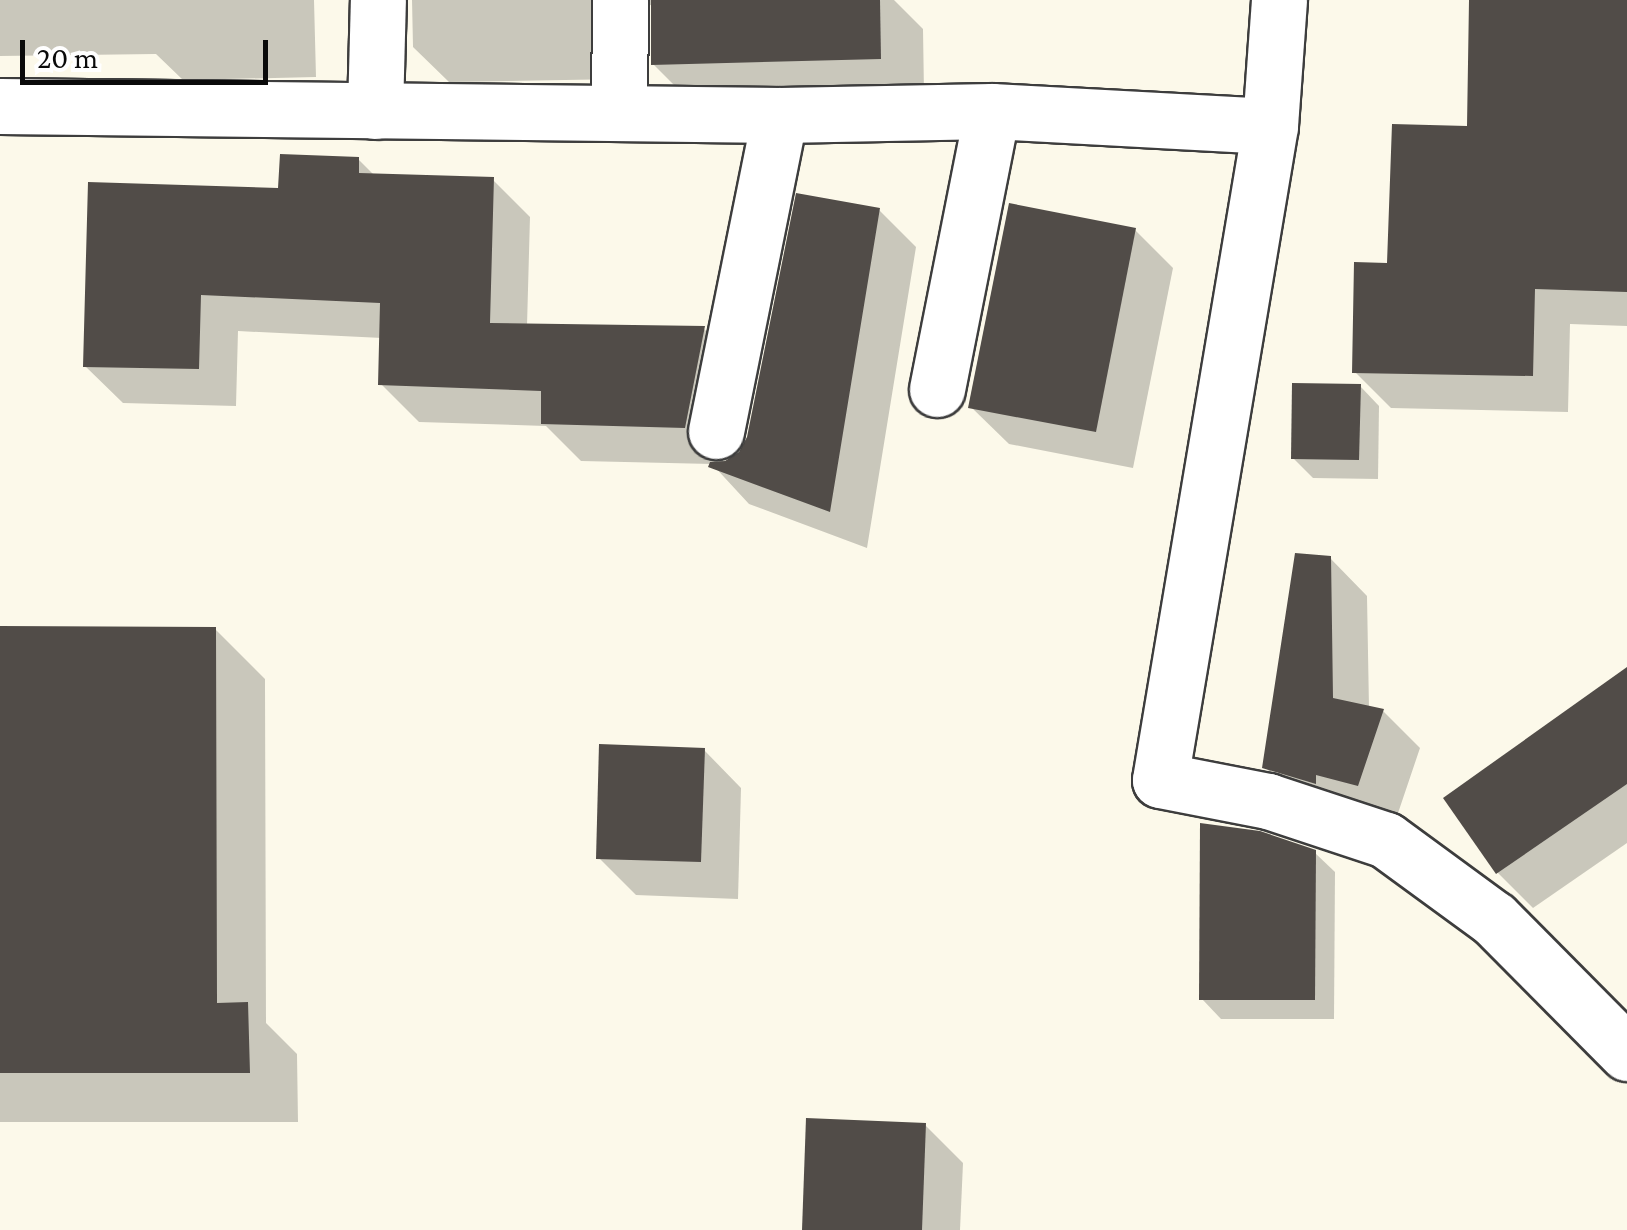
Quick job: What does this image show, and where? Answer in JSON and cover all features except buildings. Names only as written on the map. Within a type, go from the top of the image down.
[{"type":"street","points":[[375,110],[378,0]]},
{"type":"street","points":[[618,113],[620,0]]},
{"type":"street","points":[[1279,0],[1270,126],[1160,780],[1268,801],[1386,840],[1494,920],[1627,1053]]},
{"type":"street","points":[[0,106],[780,115],[992,111],[1270,126]]},
{"type":"street","points":[[936,389],[992,111]]},
{"type":"street","points":[[716,431],[780,115]]}]
